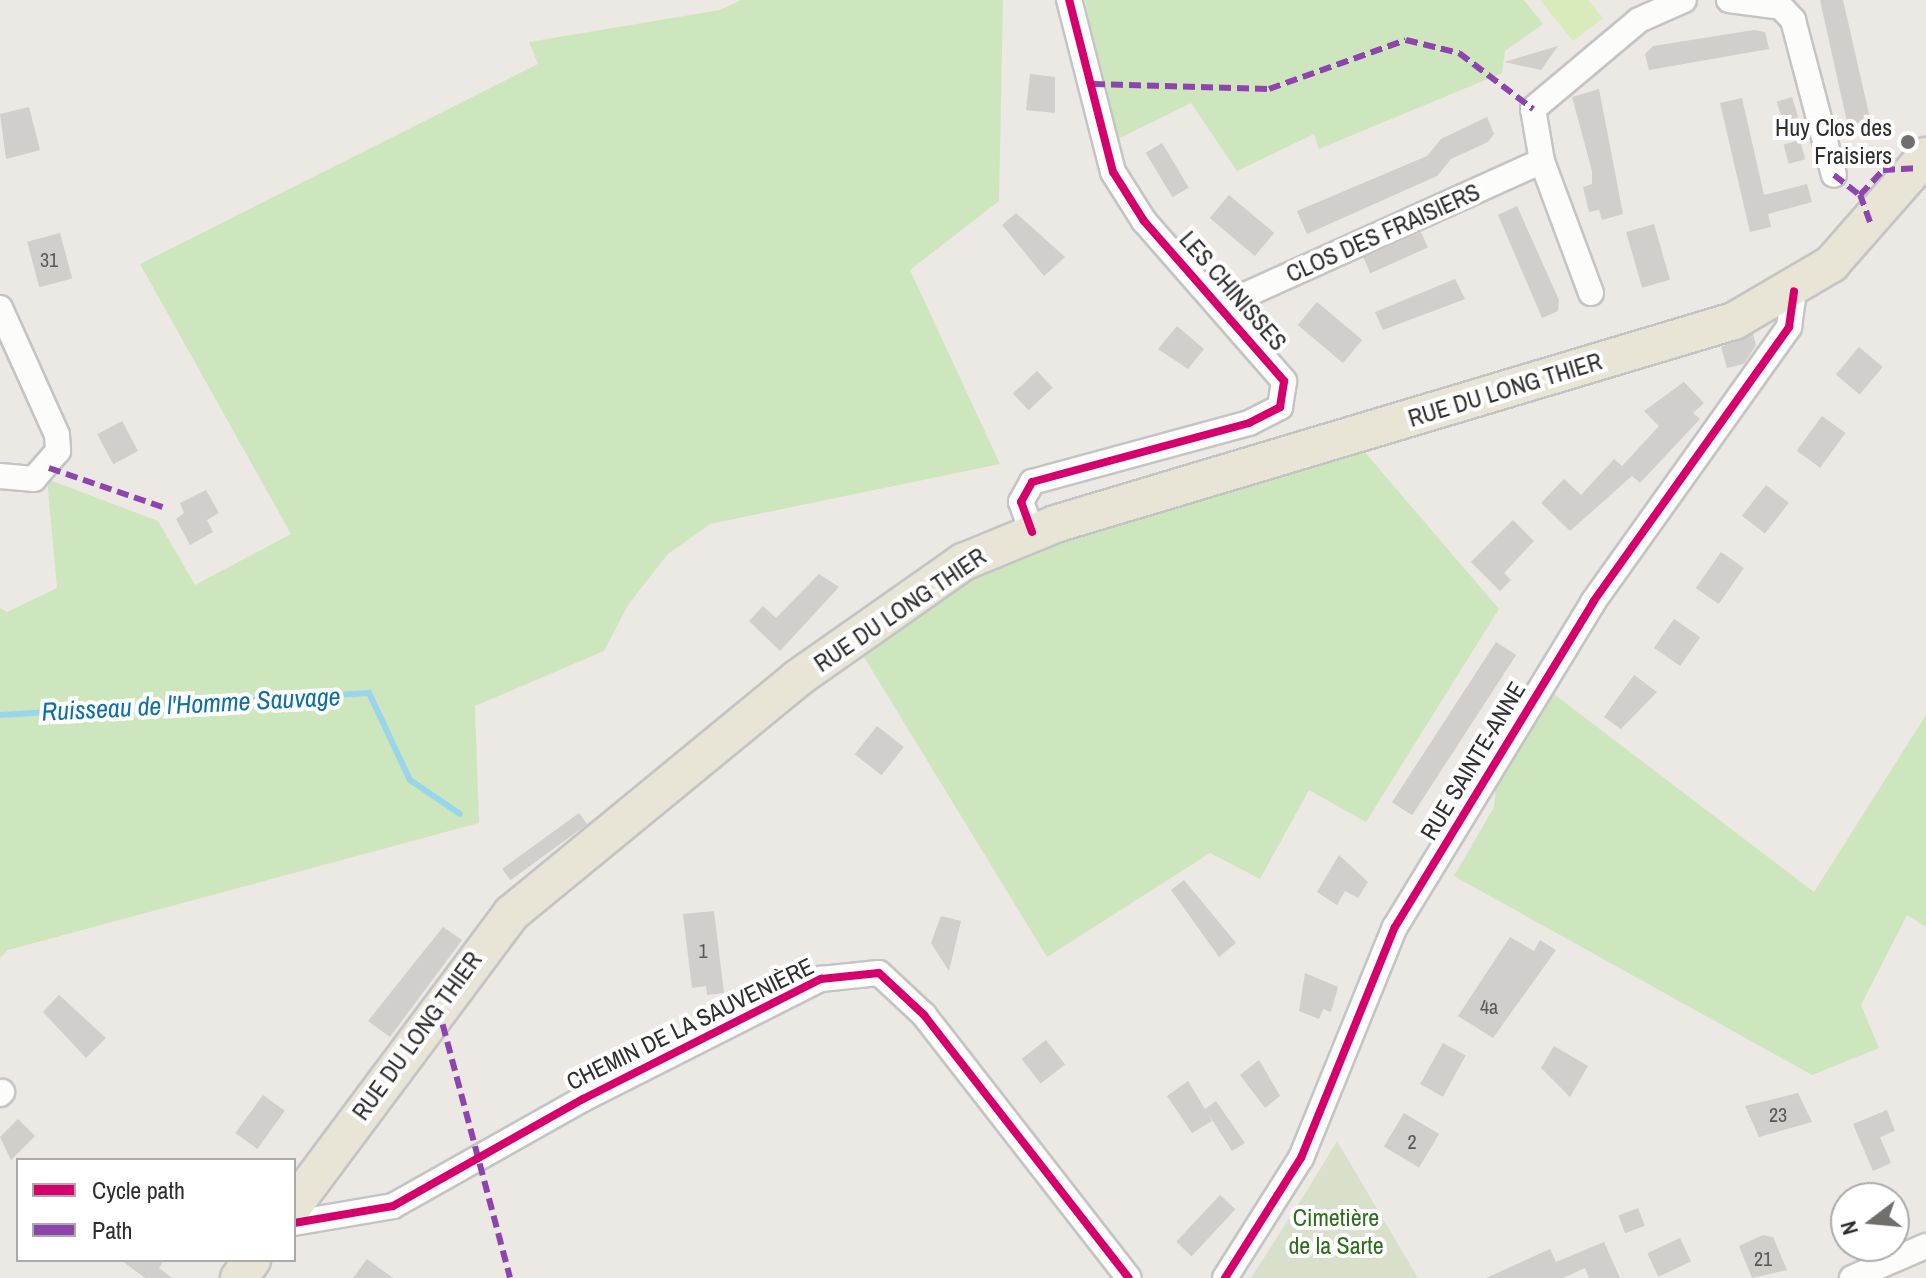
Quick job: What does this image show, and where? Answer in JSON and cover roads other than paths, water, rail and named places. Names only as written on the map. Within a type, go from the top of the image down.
[{"type":"main road","name":"RUE DU LONG THIER","points":[[296,1202],[512,913],[798,678],[963,562],[1032,532],[1704,331],[1794,291],[1831,264],[1926,156]]},
{"type":"street","name":"LES CHINISSES","points":[[1032,532],[1021,502],[1032,482],[1249,423],[1280,407],[1284,381],[1223,305],[1144,221],[1113,172],[1069,0]]},
{"type":"street","points":[[1591,293],[1542,161],[1532,123],[1539,100],[1639,20],[1684,0]]},
{"type":"street","points":[[1729,0],[1788,12],[1834,175]]},
{"type":"street","name":"CLOS DES FRAISIERS","points":[[1223,305],[1542,161]]},
{"type":"street","name":"RUE SAINTE-ANNE","points":[[1225,1278],[1307,1145],[1395,927],[1593,602],[1789,327],[1794,291]]},
{"type":"street","points":[[0,308],[57,435],[58,451],[34,479],[0,476]]},
{"type":"street","name":"CHEMIN DE LA SAUVENIÈRE","points":[[296,1223],[393,1206],[583,1099],[821,979],[879,973],[924,1015],[1129,1278]]},
{"type":"street","points":[[1852,1278],[1926,1246]]},
{"type":"waterway","name":"Ruisseau de l'Homme Sauvage","points":[[0,715],[369,693],[410,780],[460,814]]},
{"type":"place","name":"Huy Clos des Fraisiers","points":[[1908,142]]},
{"type":"park label","name":"Cimetière de la Sarte","points":[[1336,1232]]}]
